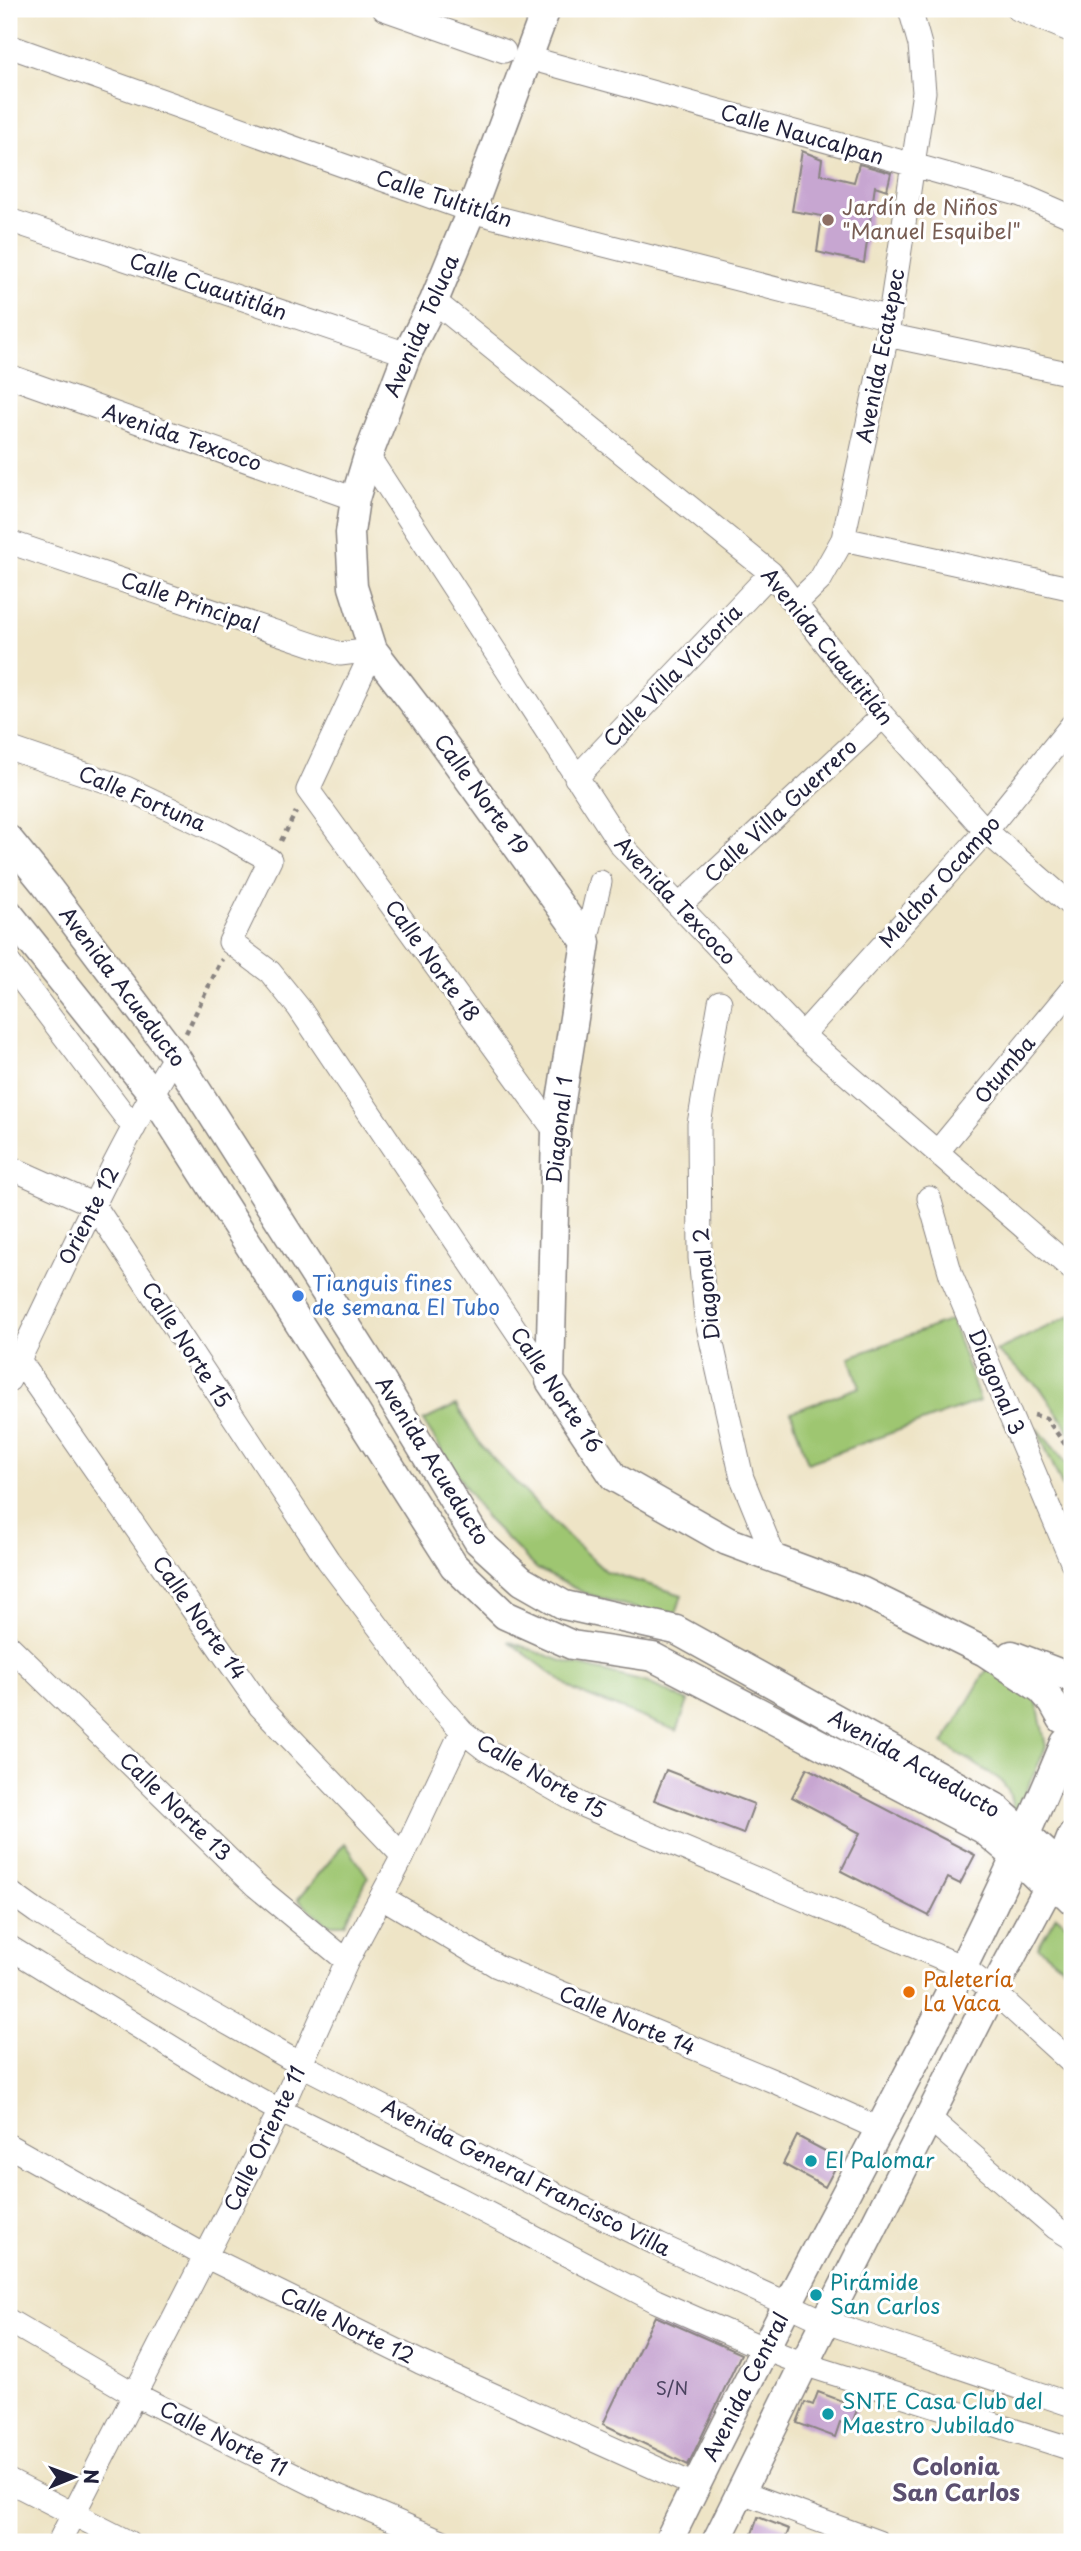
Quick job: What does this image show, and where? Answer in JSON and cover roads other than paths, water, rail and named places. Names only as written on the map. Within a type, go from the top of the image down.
[{"type":"street","name":"Calle Naucalpan","points":[[384,9],[517,55],[1021,195],[1072,217]]},
{"type":"street","name":"Avenida Toluca","points":[[373,650],[353,587],[350,533],[355,499],[368,456],[407,354],[434,301],[471,211],[517,55],[546,9]]},
{"type":"street","name":"Avenida Ecatepec","points":[[795,604],[820,580],[844,539],[889,327],[924,92],[920,45],[909,9]]},
{"type":"street","points":[[1018,9],[1072,31]]},
{"type":"street","name":"Calle Tultitlán","points":[[9,46],[471,211],[889,327],[1072,374]]},
{"type":"street","name":"Calle Cuautitlán","points":[[9,220],[407,354]]},
{"type":"street","name":"Avenida Cuautitlán","points":[[434,301],[771,573],[883,716],[986,831],[1072,906]]},
{"type":"street","name":"Avenida Texcoco","points":[[9,376],[355,499]]},
{"type":"street","name":"Avenida Texcoco","points":[[368,456],[621,845],[802,1035],[882,1106],[1068,1257]]},
{"type":"street","points":[[844,539],[1069,588]]},
{"type":"street","name":"Calle Principal","points":[[9,542],[340,654],[373,650]]},
{"type":"street","name":"Calle Villa Victoria","points":[[576,778],[771,573]]},
{"type":"street","name":"Calle Norte 18","points":[[373,650],[308,790],[556,1132]]},
{"type":"street","name":"Calle Norte 19","points":[[373,650],[586,942]]},
{"type":"street","name":"Calle Villa Guerrero","points":[[679,906],[883,716]]},
{"type":"street","name":"Melchor Ocampo","points":[[802,1035],[986,831],[1072,725]]},
{"type":"street","name":"Calle Fortuna","points":[[9,748],[125,788],[223,834],[270,860],[230,942]]},
{"type":"street","name":"Avenida Acueducto","points":[[9,840],[175,1056],[371,1364],[478,1541],[522,1581],[564,1605],[676,1630],[995,1807],[1021,1847],[1061,1886]]},
{"type":"street","name":"Diagonal 1","points":[[550,1381],[556,1132],[586,942],[600,882]]},
{"type":"street","name":"Avenida Acueducto","points":[[9,914],[152,1093],[454,1566],[505,1615],[572,1645],[653,1657],[1021,1847]]},
{"type":"street","name":"Calle Norte 16","points":[[230,942],[270,972],[299,1008],[614,1477],[727,1541],[861,1591],[985,1652],[1041,1689],[1052,1703],[1066,1738]]},
{"type":"street","points":[[9,962],[134,1128]]},
{"type":"street","name":"Otumba","points":[[937,1151],[1072,989]]},
{"type":"street","name":"Diagonal 2","points":[[720,1002],[699,1124],[699,1258],[706,1317],[742,1478],[775,1559]]},
{"type":"street","name":"Oriente 12","points":[[12,1365],[152,1093],[175,1056]]},
{"type":"street","points":[[9,1167],[94,1205]]},
{"type":"street","name":"Diagonal 3","points":[[929,1198],[951,1275],[1072,1562]]},
{"type":"street","name":"Calle Norte 15","points":[[94,1205],[328,1560],[430,1695],[462,1731],[485,1749],[584,1806],[963,1967],[1072,2063]]},
{"type":"street","name":"Calle Norte 14","points":[[12,1365],[260,1706],[403,1856]]},
{"type":"street","name":"Calle Norte 13","points":[[9,1646],[256,1886],[347,1961]]},
{"type":"street","name":"Calle Norte 16","points":[[985,1652],[1010,1654],[1072,1678]]},
{"type":"street","name":"Avenida Central","points":[[668,2542],[787,2305],[963,1967],[1021,1847],[1066,1738],[1064,1697],[1072,1686]]},
{"type":"street","name":"Calle Oriente 11","points":[[59,2542],[207,2257],[302,2065],[347,1961],[403,1856],[462,1731]]},
{"type":"street","name":"Avenida Central","points":[[716,2542],[993,1991],[1061,1886],[1072,1836]]},
{"type":"street","name":"Avenida General Francisco Villa","points":[[9,1892],[37,1912],[139,1973],[302,2065],[516,2175],[826,2322],[1072,2405]]},
{"type":"street","name":"Calle Norte 14","points":[[382,1897],[497,1966],[778,2083],[880,2129]]},
{"type":"street","points":[[9,1947],[279,2111],[458,2198],[656,2301],[804,2364],[1072,2449]]},
{"type":"street","points":[[928,2117],[1056,2228],[1072,2238]]},
{"type":"street","name":"Calle Norte 12","points":[[9,2146],[207,2257],[420,2362],[696,2486]]},
{"type":"street","name":"Calle Norte 11","points":[[9,2321],[136,2395],[333,2494],[444,2542]]},
{"type":"street","points":[[9,2481],[128,2542]]},
{"type":"street","points":[[742,2492],[878,2542]]},
{"type":"place","name":"Jardín de Niños \"Manuel Esquibel\"","points":[[828,220]]},
{"type":"place","name":"Tianguis fines de semana El Tubo","points":[[298,1296]]},
{"type":"place","name":"Paletería La Vaca","points":[[909,1992]]},
{"type":"place","name":"El Palomar","points":[[811,2161]]},
{"type":"place","name":"Pirámide San Carlos","points":[[816,2295]]},
{"type":"place","name":"SNTE Casa Club del Maestro Jubilado","points":[[828,2414]]},
{"type":"district","name":"Colonia San Carlos","points":[[956,2480]]}]
